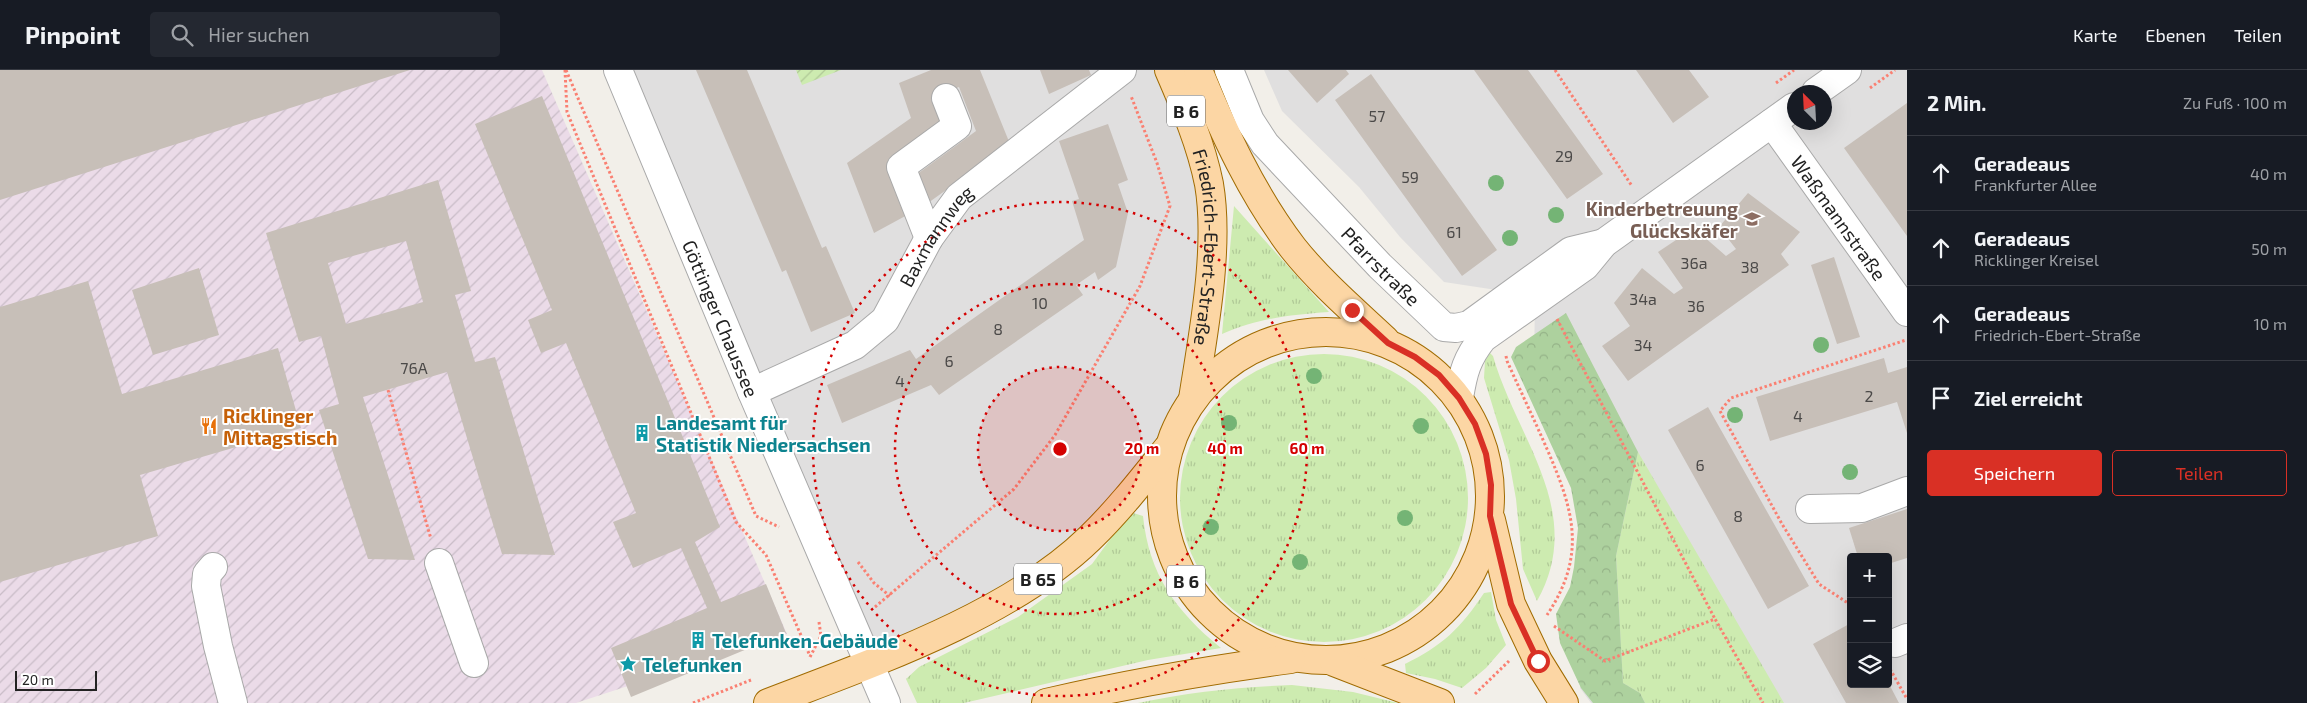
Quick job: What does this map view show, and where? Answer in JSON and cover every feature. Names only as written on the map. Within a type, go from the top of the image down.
[{"type":"main road","name":"Friedrich-Ebert-Straße","points":[[1169,70],[1202,152],[1209,186],[1212,216],[1206,316],[1193,399]]},
{"type":"main road","name":"Friedrich-Ebert-Straße","points":[[1199,73],[1242,169],[1266,209],[1294,249],[1318,276],[1388,343]]},
{"type":"main road","name":"B 6","points":[[1328,331],[1358,334],[1388,343],[1415,357],[1439,375],[1459,398],[1475,424],[1486,454],[1491,485],[1490,516],[1482,549],[1470,574],[1449,606],[1424,628],[1395,645],[1364,656],[1330,660],[1298,658],[1270,650],[1241,637],[1211,612],[1195,595],[1182,575],[1167,539],[1162,508],[1163,476],[1170,446],[1182,418],[1193,399],[1214,376],[1254,348],[1267,342],[1296,334],[1328,331]]},
{"type":"main road","name":"B 65","points":[[768,703],[952,629],[1029,585],[1090,538],[1170,446]]},
{"type":"main road","name":"B 6","points":[[1490,516],[1511,604],[1538,661],[1564,703]]},
{"type":"main road","points":[[1046,703],[1101,690],[1224,668],[1298,658]]},
{"type":"main road","name":"B 6","points":[[1330,660],[1440,703]]},
{"type":"street","name":"Göttinger Chaussee","points":[[618,70],[752,392],[886,703]]},
{"type":"street","name":"Baxmannweg","points":[[752,392],[855,345],[885,320],[929,238],[959,197],[1121,70]]},
{"type":"street","points":[[1826,85],[1847,70]]},
{"type":"street","name":"Pfarrstraße","points":[[1199,73],[1231,76],[1250,121],[1265,144],[1387,273],[1444,328],[1469,325],[1571,251],[1604,243]]},
{"type":"street","points":[[929,238],[901,167],[957,126],[946,98]]},
{"type":"street","name":"Pfarrstraße","points":[[1459,398],[1463,372],[1471,354],[1483,338],[1585,266],[1604,243],[1787,113]]},
{"type":"street","name":"Waßmannstraße","points":[[1772,123],[1907,312]]},
{"type":"street","points":[[1810,510],[1862,508],[1907,491]]},
{"type":"street","points":[[435,553],[474,663]]},
{"type":"street","points":[[213,567],[208,574],[206,586],[218,646],[234,703]]},
{"type":"path","points":[[565,70],[756,516]]},
{"type":"path","points":[[565,70],[567,112],[736,522],[766,555],[810,656]]},
{"type":"path","points":[[821,636],[880,605],[1014,489],[1055,435],[1140,286],[1170,206],[1157,163],[1121,70]]},
{"type":"path","points":[[1555,70],[1632,186]]},
{"type":"path","points":[[1624,192],[1640,181]]},
{"type":"path","points":[[1554,313],[1715,619],[1763,703]]},
{"type":"path","points":[[1847,602],[1819,584],[1782,524],[1720,410],[1731,398],[1907,340]]},
{"type":"path","points":[[1506,351],[1507,361],[1564,487],[1570,511],[1572,539],[1566,581],[1544,619]]},
{"type":"path","points":[[388,390],[435,553]]},
{"type":"path","points":[[1552,624],[1605,661],[1715,619]]},
{"type":"path","points":[[1897,649],[1907,699]]},
{"type":"path","points":[[1475,694],[1513,657]]},
{"type":"shaded area","points":[[0,70],[542,70],[787,634],[576,703],[0,703]]},
{"type":"shaded area","points":[[618,70],[1169,70],[1209,186],[1193,399],[1182,417],[1170,446],[1090,538],[869,663]]},
{"type":"shaded area","points":[[1264,70],[1907,70],[1907,703],[1591,703],[1580,688],[1603,535],[1534,369],[1535,296],[1444,282],[1400,237],[1359,187],[1282,111]]},
{"type":"green space","points":[[796,70],[841,70],[802,85]]},
{"type":"green space","points":[[1234,206],[1329,312],[1274,318],[1249,324],[1222,334]]},
{"type":"green space","points":[[1566,313],[1638,452],[1616,556],[1623,683],[1640,693],[1645,703],[1593,703],[1581,688],[1560,643],[1556,614],[1570,587],[1578,528],[1571,488],[1511,357],[1516,347]]},
{"type":"green space","points":[[1490,353],[1493,356],[1504,387],[1543,477],[1551,507],[1555,537],[1550,568],[1537,601],[1523,569],[1516,499],[1509,460],[1484,378],[1485,361]]},
{"type":"green space","points":[[1324,354],[1352,357],[1379,365],[1404,378],[1426,396],[1444,418],[1457,443],[1465,470],[1468,498],[1465,526],[1457,553],[1444,578],[1426,600],[1404,618],[1379,631],[1352,639],[1324,642],[1296,639],[1269,631],[1244,618],[1222,600],[1204,578],[1191,553],[1183,526],[1180,498],[1183,470],[1191,443],[1204,418],[1222,396],[1244,378],[1269,365],[1296,357]]},
{"type":"green space","points":[[1638,452],[1784,703],[1645,703],[1640,693],[1623,683],[1616,556]]},
{"type":"green space","points":[[1130,512],[1143,516],[1151,556],[1167,590],[1191,620],[1221,648],[1148,660],[964,703],[917,703],[906,679],[919,667],[1018,617],[1092,564]]},
{"type":"green space","points":[[1491,592],[1496,620],[1506,645],[1486,668],[1462,688],[1435,679],[1406,673],[1405,664],[1430,650],[1450,635],[1484,593]]},
{"type":"green space","points":[[1292,685],[1353,692],[1398,703],[1138,703],[1215,691]]},
{"type":"building","points":[[0,70],[410,70],[0,200]]},
{"type":"building","points":[[696,70],[747,70],[822,248],[826,246],[855,313],[811,332],[786,270],[782,272]]},
{"type":"building","points":[[931,70],[980,70],[1010,144],[928,203],[916,175],[976,131],[959,87],[931,99],[944,128],[891,162],[909,214],[874,233],[847,163],[911,118],[899,83]]},
{"type":"building","points":[[1040,70],[1089,70],[1091,75],[1049,94]]},
{"type":"building","points":[[1288,70],[1346,70],[1349,74],[1317,103]]},
{"type":"building","points":[[1474,70],[1528,70],[1603,174],[1567,199]]},
{"type":"building","points":[[1636,70],[1689,70],[1709,97],[1673,123]]},
{"type":"building","points":[[1371,74],[1497,250],[1462,276],[1335,100]]},
{"type":"building","name":"Landesamt für Statistik Niedersachsen","points":[[542,96],[720,527],[695,542],[721,602],[766,584],[786,633],[631,697],[611,648],[707,608],[681,548],[633,568],[613,522],[636,513],[566,343],[541,353],[528,320],[552,310],[475,124]]},
{"type":"building","points":[[1907,103],[1907,236],[1844,148]]},
{"type":"building","points":[[1108,124],[1128,180],[1118,184],[1128,213],[1116,267],[1098,280],[1095,272],[1076,285],[1083,295],[939,395],[931,385],[842,423],[827,385],[910,350],[916,359],[1084,240],[1072,201],[1079,199],[1059,141]]},
{"type":"building","points":[[438,180],[471,291],[455,295],[475,362],[495,357],[555,555],[502,554],[447,372],[363,397],[415,560],[368,559],[319,410],[339,404],[321,336],[299,342],[266,233]],"holes":[[[406,241],[423,302],[346,324],[328,263]]]},
{"type":"building","points":[[1748,193],[1800,232],[1781,254],[1789,265],[1628,381],[1602,346],[1630,326],[1614,303],[1642,268],[1674,294],[1683,288],[1658,252],[1694,228],[1726,256],[1736,249],[1719,227]]},
{"type":"building","points":[[1834,257],[1860,337],[1837,344],[1811,265]]},
{"type":"building","points":[[199,268],[219,335],[153,355],[132,290]]},
{"type":"building","points":[[88,281],[122,394],[278,348],[301,428],[140,475],[158,536],[0,582],[0,307]]},
{"type":"building","points":[[1884,358],[1888,373],[1907,367],[1907,433],[1897,402],[1770,441],[1756,397]]},
{"type":"building","points":[[1708,407],[1809,586],[1768,609],[1668,430]]},
{"type":"building","points":[[1907,509],[1907,558],[1892,563],[1892,553],[1857,553],[1849,528]]},
{"type":"building","points":[[1847,625],[1847,688],[1891,688],[1899,703],[1846,703],[1813,644]]},
{"type":"place","name":"Kinderbetreuung Glückskäfer","points":[[1752,219]]},
{"type":"place","name":"Ricklinger Mittagstisch","points":[[209,426]]},
{"type":"place","name":"Landesamt für Statistik Niedersachsen","points":[[642,433]]},
{"type":"place","name":"Telefunken-Gebäude","points":[[698,640]]},
{"type":"place","name":"Telefunken","points":[[628,664]]},
{"type":"route","points":[[1352,310],[1388,343],[1415,357],[1439,375],[1459,398],[1475,424],[1486,454],[1491,485],[1490,516],[1511,604],[1538,661]]}]
